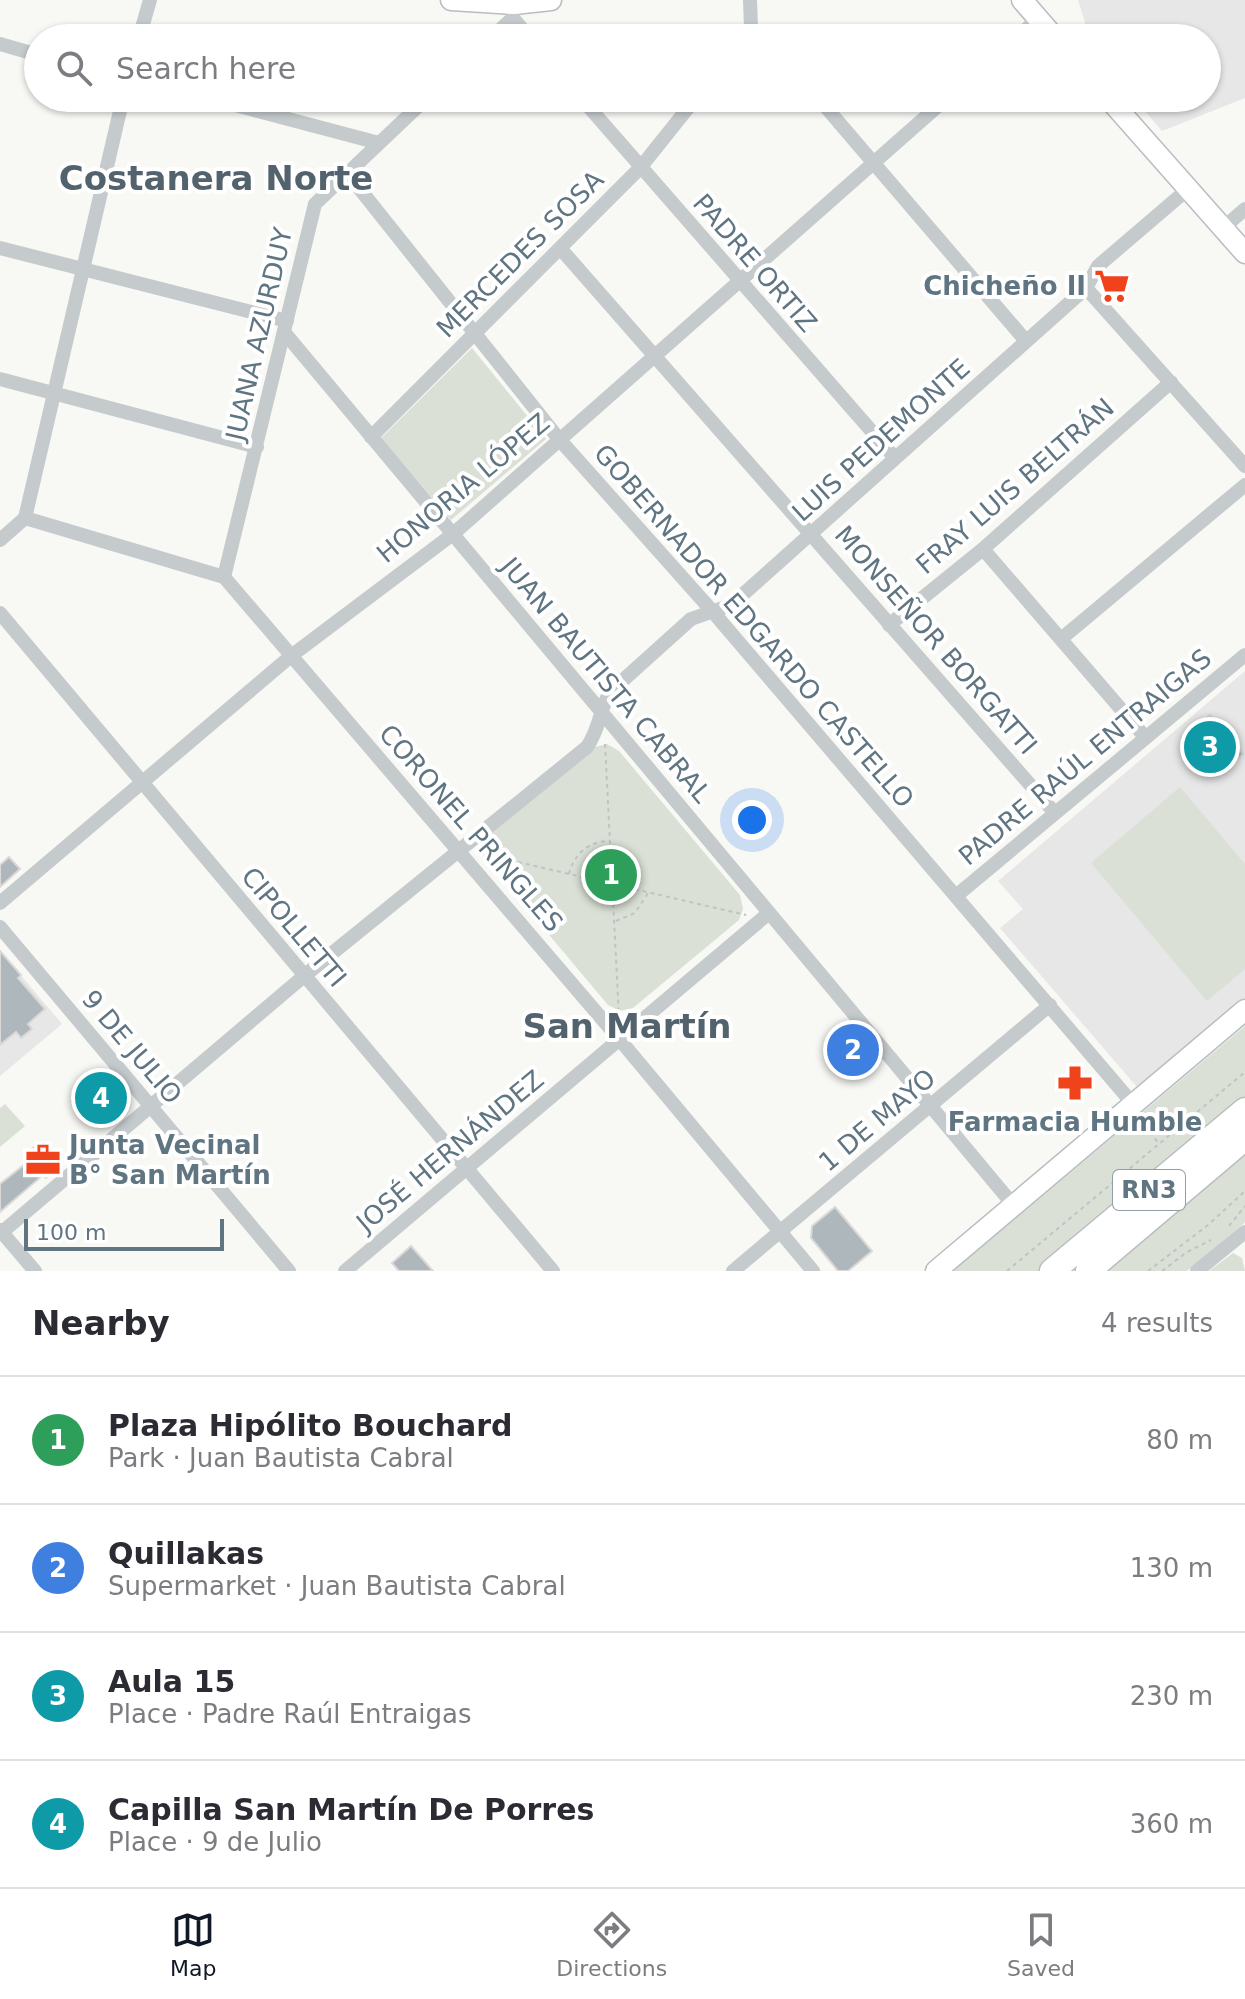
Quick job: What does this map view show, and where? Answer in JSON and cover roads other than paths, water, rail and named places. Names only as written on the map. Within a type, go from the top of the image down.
[{"type":"highway","name":"RN3","points":[[1052,1271],[1245,1110]]},
{"type":"highway","name":"RN3","points":[[1088,1271],[1245,1138]]},
{"type":"street","points":[[143,24],[150,0]]},
{"type":"street","points":[[451,0],[514,7],[551,0]]},
{"type":"street","points":[[748,24],[750,0]]},
{"type":"street","points":[[1022,0],[1042,24]]},
{"type":"street","points":[[501,24],[514,7]]},
{"type":"street","points":[[1032,24],[1038,19]]},
{"type":"street","points":[[0,44],[24,51]]},
{"type":"street","points":[[0,540],[25,518],[120,112]]},
{"type":"street","points":[[262,112],[379,143]]},
{"type":"street","name":"JUANA AZURDUY","points":[[224,577],[315,204],[412,112]]},
{"type":"street","name":"PADRE ORTIZ","points":[[593,112],[895,458]]},
{"type":"street","name":"MERCEDES SOSA","points":[[371,437],[640,168],[685,112]]},
{"type":"street","points":[[830,112],[1026,341]]},
{"type":"street","name":"HONORIA LÓPEZ","points":[[0,903],[291,656],[453,534],[931,112]]},
{"type":"street","points":[[1120,112],[1245,253]]},
{"type":"street","name":"GOBERNADOR EDGARDO CASTELLO","points":[[347,173],[559,439],[713,612],[1133,1104]]},
{"type":"street","name":"LUIS PEDEMONTE","points":[[1,1232],[304,976],[587,747],[597,734],[606,697],[611,691],[691,619],[731,605],[1086,288],[1098,266],[1188,189]]},
{"type":"street","points":[[1223,228],[1245,209]]},
{"type":"street","points":[[0,248],[85,269],[285,327]]},
{"type":"street","name":"MONSEÑOR BORGATTI","points":[[560,248],[1054,812]]},
{"type":"street","points":[[1086,288],[1245,466]]},
{"type":"street","name":"JUAN BAUTISTA CABRAL","points":[[285,327],[371,437],[603,715],[765,916],[1015,1207]]},
{"type":"street","points":[[0,379],[257,447]]},
{"type":"street","name":"FRAY LUIS BELTRÁN","points":[[889,625],[983,549],[1171,382]]},
{"type":"street","points":[[1061,639],[1245,485]]},
{"type":"street","points":[[25,518],[224,577]]},
{"type":"street","points":[[983,549],[1145,737]]},
{"type":"street","name":"CORONEL PRINGLES","points":[[224,577],[461,851],[813,1271]]},
{"type":"street","name":"CIPOLLETTI","points":[[0,613],[553,1271]]},
{"type":"street","name":"PADRE RAÚL ENTRAIGAS","points":[[956,896],[1245,655]]},
{"type":"street","name":"JOSÉ HERNÁNDEZ","points":[[345,1271],[765,916]]},
{"type":"street","name":"9 DE JULIO","points":[[0,927],[289,1271]]},
{"type":"street","name":"1 DE MAYO","points":[[733,1271],[1050,1005]]},
{"type":"street","points":[[936,1271],[1245,1010]]},
{"type":"street","points":[[1,1232],[35,1271]]},
{"type":"street","points":[[1197,1271],[1243,1239]]},
{"type":"place","name":"Chicheño II","points":[[1112,286]]},
{"type":"place","name":"Aula 15","points":[[1210,747]]},
{"type":"place","name":"Plaza Hipólito Bouchard","points":[[611,875]]},
{"type":"place","name":"Quillakas","points":[[853,1050]]},
{"type":"place","name":"Farmacia Humble","points":[[1075,1083]]},
{"type":"place","name":"Capilla San Martín De Porres","points":[[101,1098]]},
{"type":"place","name":"Junta Vecinal B° San Martín","points":[[43,1160]]},
{"type":"district","name":"Costanera Norte","points":[[216,178]]},
{"type":"district","name":"San Martín","points":[[627,1026]]}]
